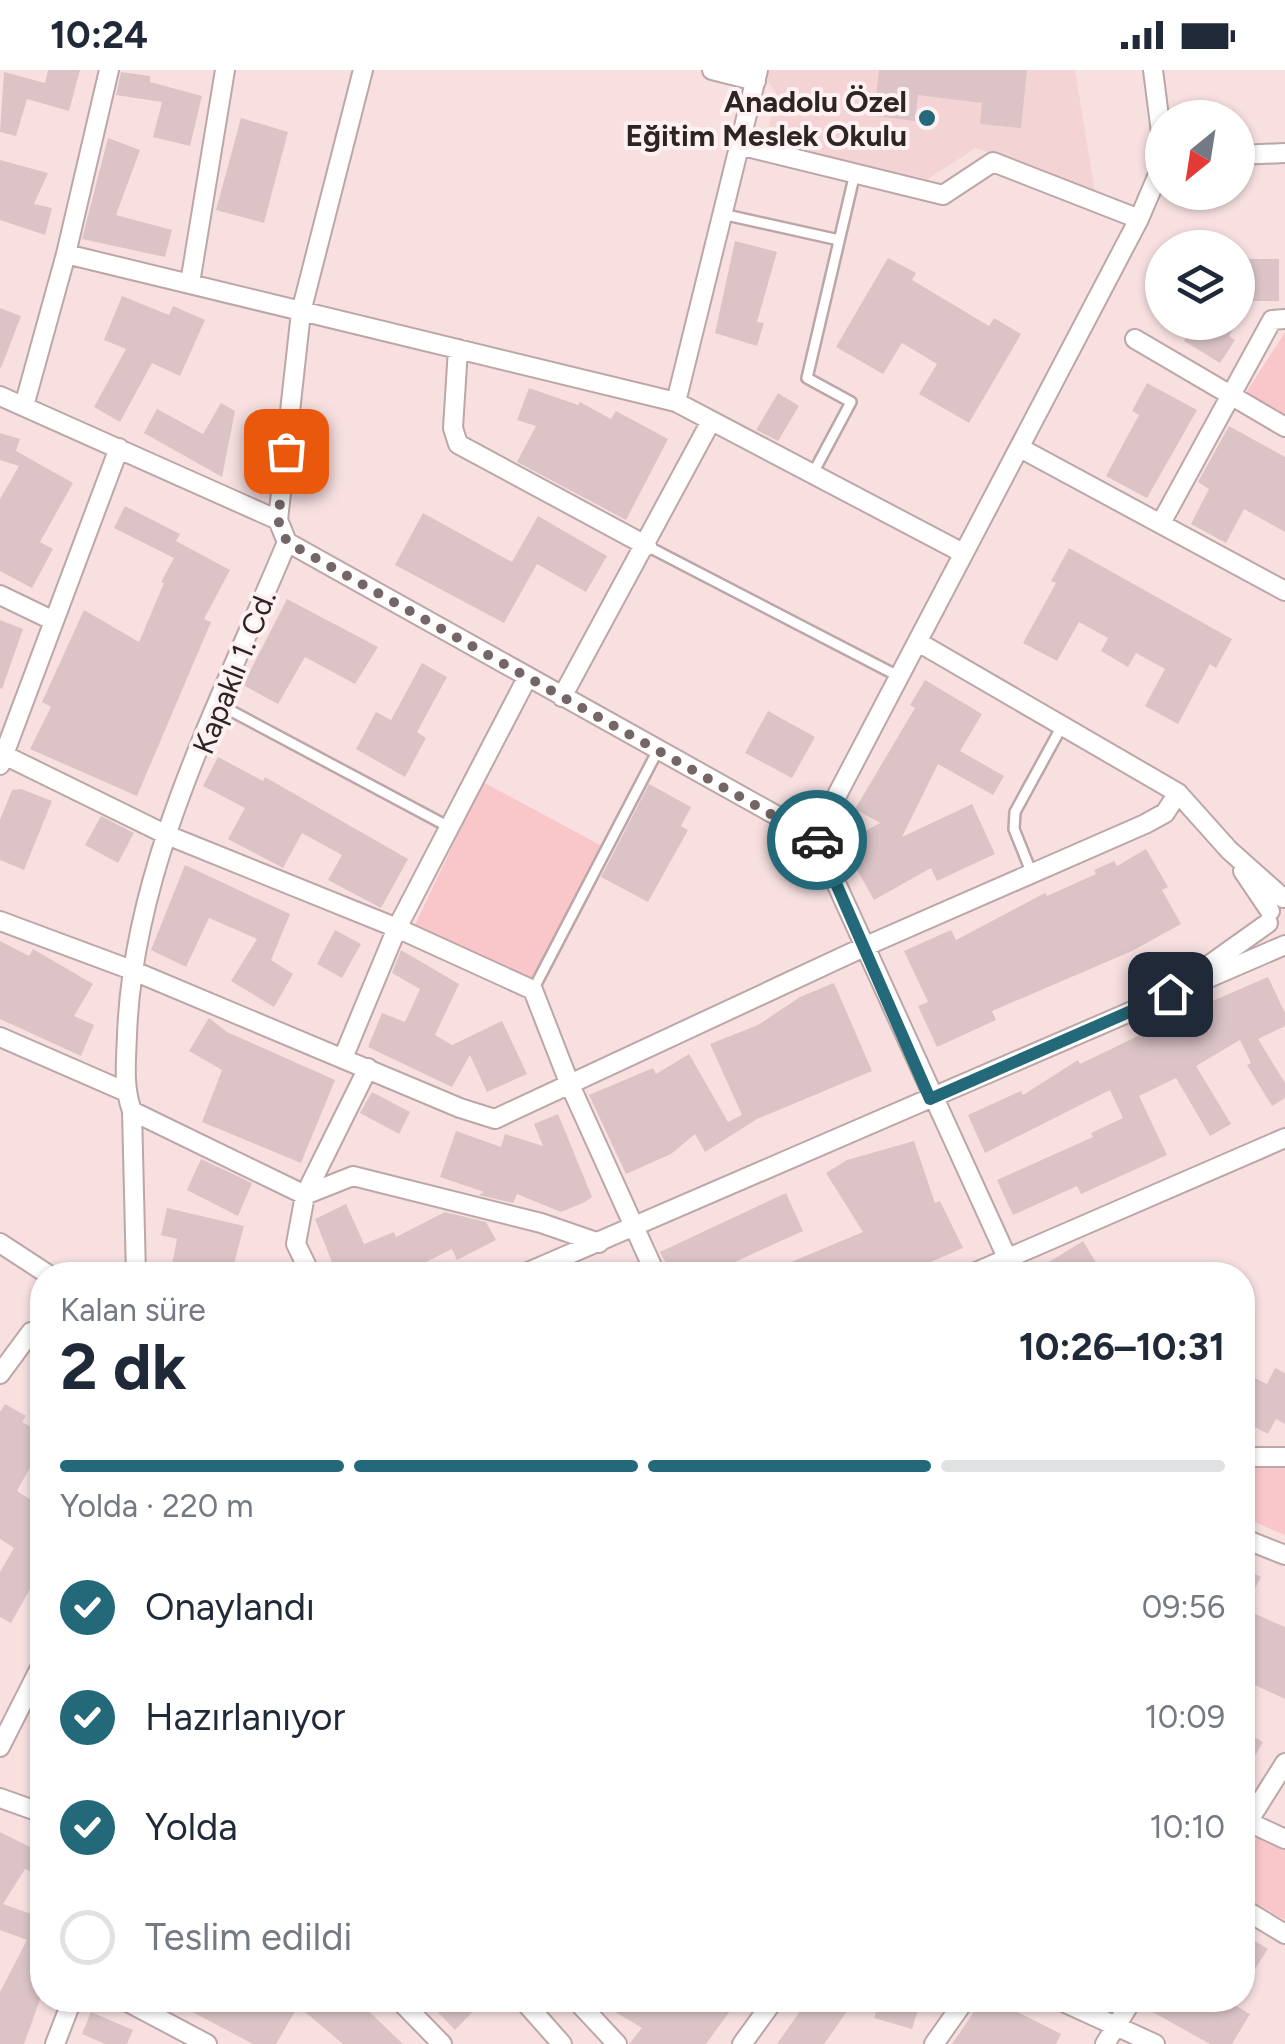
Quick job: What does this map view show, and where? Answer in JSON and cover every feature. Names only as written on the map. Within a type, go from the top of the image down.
[{"type":"street","points":[[24,406],[66,254],[109,70]]},
{"type":"street","points":[[190,283],[225,70]]},
{"type":"street","points":[[363,70],[301,312],[278,520],[287,542],[815,837],[930,1099],[1009,1262]]},
{"type":"street","points":[[676,402],[757,76],[712,70]]},
{"type":"street","points":[[1153,70],[1157,100]]},
{"type":"street","points":[[739,146],[943,195],[992,162],[1139,220]]},
{"type":"street","points":[[1255,154],[1285,153]]},
{"type":"street","points":[[815,837],[1145,206]]},
{"type":"street","points":[[66,254],[676,402],[962,554]]},
{"type":"street","points":[[1161,523],[1272,320],[1285,319]]},
{"type":"street","points":[[1135,339],[1285,426]]},
{"type":"street","points":[[458,349],[453,428],[458,444],[647,546]]},
{"type":"street","points":[[0,396],[278,520]]},
{"type":"street","points":[[562,697],[647,546],[710,423]]},
{"type":"street","points":[[119,448],[2,760],[167,835],[396,928],[533,990],[570,1085],[650,1262]]},
{"type":"street","points":[[1020,448],[1285,591]]},
{"type":"street","name":"Kapaklı 1. Cd.","points":[[136,1262],[132,1111],[124,1091],[129,969],[167,835],[287,542]]},
{"type":"street","points":[[0,595],[54,621]]},
{"type":"street","points":[[918,642],[1178,793],[1276,908],[1274,937],[1285,945]]},
{"type":"street","points":[[344,1058],[396,928],[527,678]]},
{"type":"street","points":[[0,920],[495,1119],[866,946],[1145,824],[1165,813],[1178,793]]},
{"type":"street","points":[[1170,994],[1276,908]]},
{"type":"street","points":[[552,1262],[1285,945]]},
{"type":"street","points":[[0,1038],[124,1091]]},
{"type":"street","points":[[305,1262],[296,1244],[305,1195],[368,1068]]},
{"type":"street","points":[[132,1111],[305,1195],[353,1176],[541,1223],[599,1243]]},
{"type":"street","points":[[1022,1262],[1285,1138]]},
{"type":"street","points":[[0,1243],[30,1263]]},
{"type":"street","points":[[0,1374],[30,1332]]},
{"type":"street","points":[[1255,1457],[1285,1457]]},
{"type":"street","points":[[1255,1543],[1285,1556]]},
{"type":"street","points":[[0,1747],[30,1688]]},
{"type":"street","points":[[1255,1809],[1285,1763]]},
{"type":"street","points":[[0,1798],[30,1809]]},
{"type":"street","points":[[1255,1828],[1285,1839]]},
{"type":"street","points":[[1255,1916],[1285,1934]]},
{"type":"street","points":[[55,2044],[67,2012]]},
{"type":"street","points":[[147,2012],[207,2044]]},
{"type":"street","points":[[410,2012],[442,2044]]},
{"type":"street","points":[[534,2012],[562,2044]]},
{"type":"street","points":[[587,2012],[617,2044]]},
{"type":"street","points":[[742,2044],[765,2012]]},
{"type":"street","points":[[934,2044],[957,2012]]},
{"type":"street","points":[[1085,2012],[1155,2044]]},
{"type":"street","points":[[1105,2044],[1125,2012]]},
{"type":"lane","points":[[812,476],[851,402],[807,378],[856,173]]},
{"type":"lane","points":[[722,214],[840,240]]},
{"type":"lane","points":[[647,546],[900,676]]},
{"type":"lane","points":[[220,705],[450,827]]},
{"type":"lane","points":[[1032,874],[1016,838],[1015,812],[1062,726]]},
{"type":"lane","points":[[533,990],[658,750]]},
{"type":"shaded area","name":"Anadolu Özel Eğitim Meslek Okulu","points":[[768,70],[1075,70],[1096,198],[976,148],[928,179],[765,142],[777,95],[766,79]]},
{"type":"shaded area","points":[[1285,332],[1285,421],[1248,400],[1246,393]]},
{"type":"shaded area","points":[[483,782],[602,846],[535,981],[412,931]]},
{"type":"shaded area","points":[[1255,1463],[1285,1464],[1285,1535],[1255,1522]]},
{"type":"shaded area","points":[[1257,1837],[1285,1850],[1285,1920],[1255,1903]]},
{"type":"building","points":[[48,70],[80,70],[69,111],[27,99],[16,136],[0,132],[4,72],[45,83]]},
{"type":"building","points":[[879,70],[1027,70],[1021,128],[980,124],[982,103],[918,95],[915,121],[874,116]]},
{"type":"building","points":[[121,72],[150,76],[150,82],[202,96],[190,146],[153,137],[162,102],[116,95]]},
{"type":"building","points":[[241,118],[288,132],[264,223],[216,210]]},
{"type":"building","points":[[108,138],[140,150],[116,215],[172,230],[165,257],[82,239]]},
{"type":"building","points":[[0,160],[48,173],[34,204],[52,208],[45,235],[0,220]]},
{"type":"building","points":[[735,241],[777,252],[757,322],[764,323],[757,346],[715,333]]},
{"type":"building","points":[[888,258],[916,273],[912,280],[989,326],[994,318],[1021,334],[969,423],[919,394],[937,364],[902,343],[883,374],[836,347]]},
{"type":"building","points":[[1255,259],[1279,259],[1279,301],[1255,301]]},
{"type":"building","points":[[122,296],[169,315],[173,306],[205,320],[180,376],[152,363],[120,422],[94,407],[126,349],[104,340]]},
{"type":"building","points":[[0,308],[21,316],[1,368],[0,367]]},
{"type":"building","points":[[1185,340],[1235,340],[1220,363]]},
{"type":"building","points":[[1147,383],[1197,410],[1147,498],[1106,476],[1139,415],[1132,411]]},
{"type":"building","points":[[529,388],[578,405],[580,402],[611,419],[616,411],[668,439],[626,520],[517,462],[536,426],[517,420]]},
{"type":"building","points":[[778,393],[799,406],[778,441],[756,430]]},
{"type":"building","points":[[221,403],[235,411],[222,477],[144,433],[157,409],[203,434]]},
{"type":"building","points":[[1229,426],[1285,457],[1285,532],[1244,509],[1226,543],[1191,524],[1209,489],[1198,482]]},
{"type":"building","points":[[0,433],[20,439],[16,451],[73,483],[40,542],[53,549],[32,588],[0,571],[0,499],[19,466],[0,460]]},
{"type":"building","points":[[125,506],[180,534],[176,541],[230,570],[204,619],[211,622],[137,796],[30,749],[51,707],[42,702],[84,610],[139,642],[174,558],[114,528]]},
{"type":"building","points":[[423,513],[512,562],[538,516],[607,556],[586,592],[537,564],[504,623],[395,565]]},
{"type":"building","points":[[1069,548],[1232,639],[1216,668],[1210,664],[1178,724],[1145,706],[1165,669],[1136,653],[1128,667],[1101,651],[1108,638],[1079,622],[1057,661],[1023,643],[1056,583],[1051,581]]},
{"type":"building","points":[[287,599],[378,647],[355,684],[305,657],[278,704],[243,685]]},
{"type":"building","points":[[0,620],[23,629],[2,689],[0,688]]},
{"type":"building","points":[[422,663],[447,677],[417,732],[426,738],[405,777],[356,749],[376,712],[391,720]]},
{"type":"building","points":[[925,680],[982,714],[960,751],[1004,776],[993,795],[938,764],[902,837],[972,804],[995,854],[937,881],[931,868],[874,900],[856,868],[861,864],[848,841],[880,823],[855,809],[915,708],[910,705]]},
{"type":"building","points":[[768,711],[815,737],[792,778],[745,753]]},
{"type":"building","points":[[218,757],[263,781],[265,777],[408,859],[381,908],[328,880],[342,855],[302,833],[283,868],[228,839],[245,808],[203,786]]},
{"type":"building","points":[[649,784],[691,807],[681,826],[688,830],[648,902],[601,877]]},
{"type":"building","points":[[21,789],[52,801],[24,870],[0,860],[0,820],[12,790]]},
{"type":"building","points":[[101,816],[134,833],[118,863],[85,845]]},
{"type":"building","points":[[1146,849],[1168,887],[1162,890],[1181,924],[1132,951],[992,1011],[996,1020],[937,1047],[918,1006],[928,1002],[904,951],[951,930],[956,940],[1045,893],[1047,896],[1096,874],[1094,870],[1114,861],[1117,866]]},
{"type":"building","points":[[185,865],[290,914],[271,960],[293,974],[274,1007],[231,981],[257,939],[209,918],[186,967],[151,950]]},
{"type":"building","points":[[335,930],[361,944],[342,978],[317,964]]},
{"type":"building","points":[[0,941],[29,956],[33,949],[93,984],[74,1016],[94,1025],[81,1056],[0,1019]]},
{"type":"building","points":[[401,950],[459,984],[435,1035],[452,1045],[502,1021],[527,1074],[487,1092],[470,1055],[452,1087],[368,1047],[382,1013],[405,1022],[420,989],[392,973]]},
{"type":"building","points":[[1268,977],[1285,1013],[1285,1026],[1258,1039],[1285,1083],[1285,1098],[1272,1106],[1247,1065],[1251,1063],[1240,1040],[1196,1066],[1231,1124],[1210,1136],[1176,1078],[1139,1096],[1167,1155],[1081,1194],[1077,1186],[1013,1215],[997,1180],[1093,1137],[1091,1133],[1123,1118],[1110,1090],[985,1153],[968,1115],[1021,1091],[1023,1095],[1078,1060],[1080,1064],[1142,1034],[1145,1038],[1201,1006]]},
{"type":"building","points":[[834,983],[872,1071],[757,1119],[705,1152],[695,1134],[671,1154],[626,1174],[589,1095],[653,1068],[656,1074],[689,1054],[728,1122],[742,1115],[710,1044],[758,1025],[800,997]]},
{"type":"building","points":[[209,1018],[227,1032],[335,1080],[301,1163],[202,1122],[222,1070],[189,1051]]},
{"type":"building","points":[[372,1092],[410,1112],[399,1134],[360,1113]]},
{"type":"building","points":[[558,1114],[592,1197],[583,1203],[561,1212],[517,1194],[513,1203],[479,1195],[484,1192],[440,1177],[456,1131],[501,1147],[505,1134],[543,1146],[534,1124]]},
{"type":"building","points":[[914,1141],[935,1203],[940,1201],[963,1248],[931,1262],[791,1262],[863,1232],[826,1173],[847,1160]]},
{"type":"building","points":[[201,1159],[252,1183],[238,1216],[187,1190]]},
{"type":"building","points":[[786,1193],[803,1231],[735,1262],[665,1262],[660,1252]]},
{"type":"building","points":[[346,1204],[364,1244],[394,1232],[396,1237],[445,1212],[486,1222],[496,1240],[457,1260],[452,1249],[426,1262],[332,1262],[315,1219]]},
{"type":"building","points":[[167,1208],[244,1226],[234,1262],[173,1262],[177,1239],[161,1235]]},
{"type":"building","points":[[1083,1241],[1096,1262],[1049,1262]]},
{"type":"building","points":[[1275,1368],[1285,1373],[1285,1424],[1276,1419],[1268,1434],[1255,1427],[1255,1378],[1267,1384]]},
{"type":"building","points":[[5,1404],[26,1416],[22,1422],[30,1426],[30,1468],[17,1491],[30,1499],[30,1589],[11,1623],[0,1617],[0,1572],[14,1548],[0,1539],[0,1412]]},
{"type":"building","points":[[1255,1614],[1285,1627],[1285,1699],[1255,1685]]},
{"type":"building","points":[[1255,1737],[1263,1742],[1255,1756]]},
{"type":"building","points":[[0,1832],[30,1847],[30,1871],[25,1869],[3,1904],[30,1914],[30,2012],[36,2012],[24,2044],[0,2044],[0,1992],[27,1940],[0,1930]]},
{"type":"building","points":[[1255,1941],[1268,1949],[1255,1969]]},
{"type":"building","points":[[91,2012],[133,2030],[127,2044],[105,2044],[82,2034]]},
{"type":"building","points":[[193,2012],[295,2012],[276,2044],[253,2044]]},
{"type":"building","points":[[305,2012],[370,2012],[403,2044],[343,2044]]},
{"type":"building","points":[[438,2012],[472,2012],[455,2030]]},
{"type":"building","points":[[615,2012],[729,2012],[706,2044],[629,2044],[642,2028]]},
{"type":"building","points":[[800,2012],[847,2012],[824,2044],[777,2044]]},
{"type":"building","points":[[876,2012],[917,2012],[912,2029],[874,2018]]},
{"type":"building","points":[[974,2012],[1018,2012],[1061,2034],[1056,2044],[952,2044]]},
{"type":"building","points":[[1153,2012],[1250,2014],[1232,2044],[1210,2044]]},
{"type":"way so far","points":[[286,451],[278,520],[287,542],[817,840]]},
{"type":"place","name":"Anadolu Özel Eğitim Meslek Okulu","points":[[927,118]]},
{"type":"route","points":[[817,840],[930,1099],[1170,994]]}]
